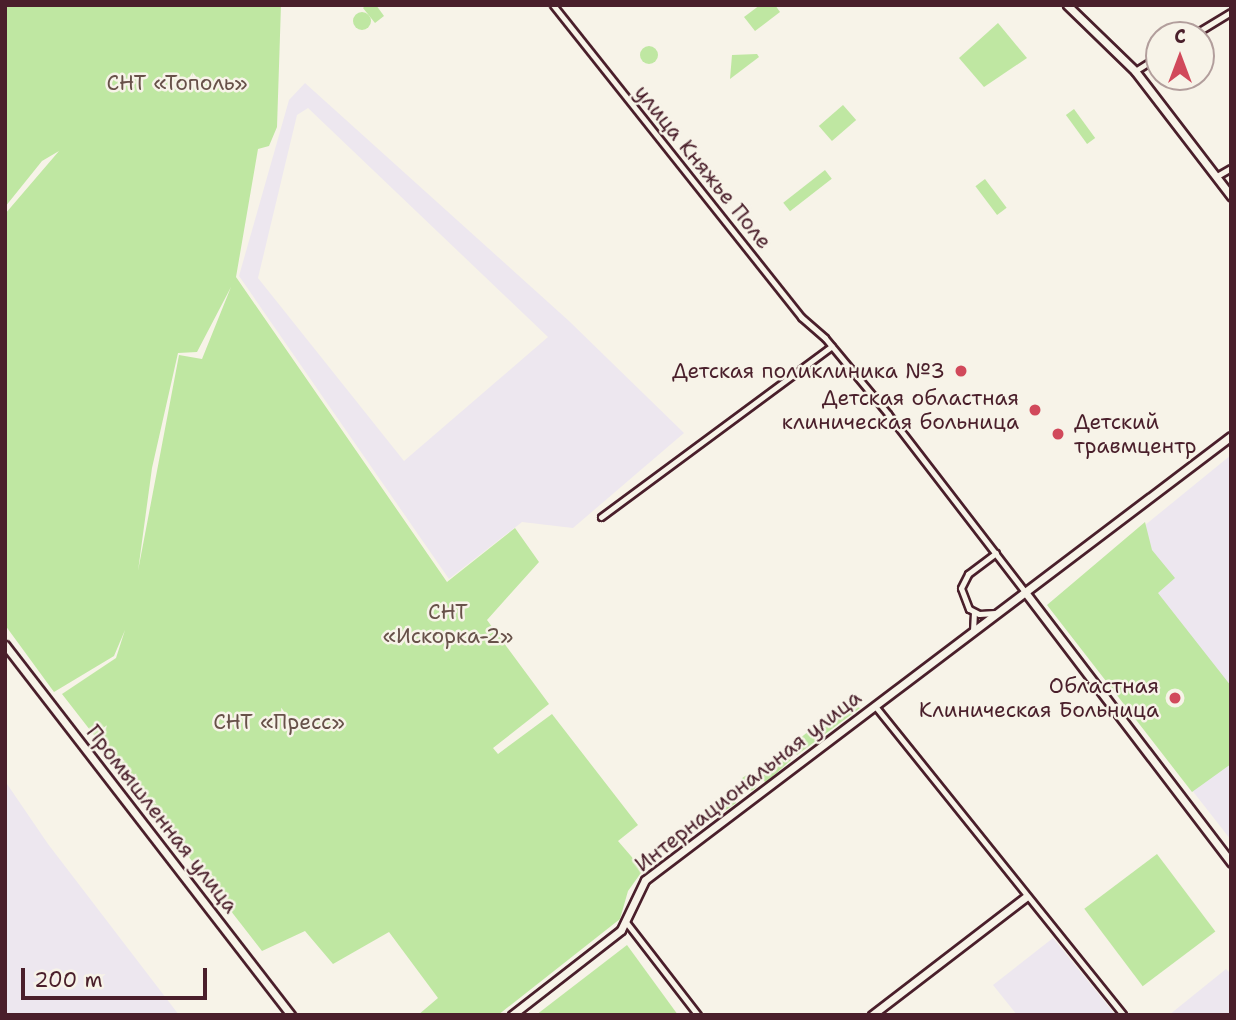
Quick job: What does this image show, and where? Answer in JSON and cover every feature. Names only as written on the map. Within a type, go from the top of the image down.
[{"type":"street","name":"улица Княжье Поле","points":[[552,5],[801,317],[832,346]]},
{"type":"street","points":[[1072,7],[1135,71],[1231,196]]},
{"type":"street","points":[[1215,22],[1231,12]]},
{"type":"street","points":[[1135,71],[1145,65]]},
{"type":"street","points":[[1217,176],[1231,168]]},
{"type":"street","points":[[601,517],[832,346],[996,553],[1231,862]]},
{"type":"street","points":[[1025,592],[1231,436]]},
{"type":"street","points":[[996,553],[962,582],[962,599],[974,612],[997,613]]},
{"type":"street","name":"Интернациональная улица","points":[[512,1015],[626,922],[645,880],[1025,592]]},
{"type":"street","points":[[973,631],[974,612]]},
{"type":"street","name":"Промышленная улица","points":[[5,645],[291,1015]]},
{"type":"street","points":[[875,705],[1123,1015]]},
{"type":"street","points":[[872,1015],[1027,897]]},
{"type":"street","points":[[626,922],[698,1015]]},
{"type":"shaded area","points":[[305,83],[569,321],[684,433],[573,528],[522,522],[449,579],[239,276],[289,100]],"holes":[[[308,108],[548,337],[404,461],[258,278],[297,115]]]},
{"type":"shaded area","name":"Областная Клиническая Больница","points":[[1231,455],[1231,840],[1047,605]]},
{"type":"shaded area","points":[[5,781],[48,844],[179,1015],[5,1015]]},
{"type":"shaded area","points":[[1053,938],[1114,1013],[1112,1015],[1017,1015],[993,985]]},
{"type":"shaded area","points":[[1226,969],[1231,974],[1231,1015],[1169,1015]]},
{"type":"green space","points":[[5,5],[281,5],[277,127],[269,146],[258,149],[236,277],[447,582],[515,528],[539,562],[487,620],[549,704],[493,748],[498,754],[552,714],[638,825],[618,841],[643,870],[628,891],[620,919],[498,1015],[418,1015],[438,998],[389,932],[333,964],[305,931],[262,951],[62,694],[116,658],[125,630],[114,656],[54,692],[5,625],[5,214],[59,151],[42,161],[5,207]],"holes":[[[231,287],[202,359],[179,355],[138,571],[152,468],[178,353],[197,352]]]},
{"type":"green space","points":[[366,5],[376,5],[384,16],[375,23],[363,8]]},
{"type":"green space","points":[[760,5],[775,5],[780,12],[755,31],[744,17]]},
{"type":"green space","points":[[362,12],[368,15],[371,21],[368,27],[362,30],[356,27],[353,21],[356,15]]},
{"type":"green space","points":[[998,23],[1027,58],[984,87],[959,58]]},
{"type":"green space","points":[[645,46],[653,46],[658,55],[656,62],[645,64],[640,59],[640,51]]},
{"type":"green space","points":[[757,54],[759,57],[730,79],[732,55]]},
{"type":"green space","points":[[843,105],[856,120],[832,141],[819,126]]},
{"type":"green space","points":[[1074,109],[1095,138],[1087,144],[1066,115]]},
{"type":"green space","points":[[825,170],[832,179],[790,211],[783,203]]},
{"type":"green space","points":[[985,179],[1007,208],[997,215],[975,186]]},
{"type":"green space","name":"Областная Клиническая Больница","points":[[1145,522],[1152,550],[1175,578],[1158,593],[1231,686],[1231,764],[1192,792],[1047,605]]},
{"type":"green space","points":[[846,702],[860,708],[797,755],[790,746]]},
{"type":"green space","points":[[783,751],[791,760],[766,783],[758,774]]},
{"type":"green space","points":[[749,775],[755,777],[755,789],[749,791],[743,789],[741,783],[743,777]]},
{"type":"green space","points":[[735,795],[736,803],[712,820],[706,819]]},
{"type":"green space","points":[[1157,854],[1215,931],[1143,986],[1084,909]]},
{"type":"green space","points":[[627,945],[678,1015],[536,1015]]},
{"type":"place","name":"Детская поликлиника №3","points":[[961,371]]},
{"type":"place","name":"Детская областная клиническая больница","points":[[1035,410]]},
{"type":"place","name":"Детский травмцентр","points":[[1058,434]]},
{"type":"place","name":"Областная Клиническая Больница","points":[[1175,698]]},
{"type":"park label","name":"СНТ «Тополь»","points":[[177,83]]},
{"type":"park label","name":"СНТ «Искорка-2»","points":[[448,624]]},
{"type":"park label","name":"СНТ «Пресс»","points":[[279,722]]}]
